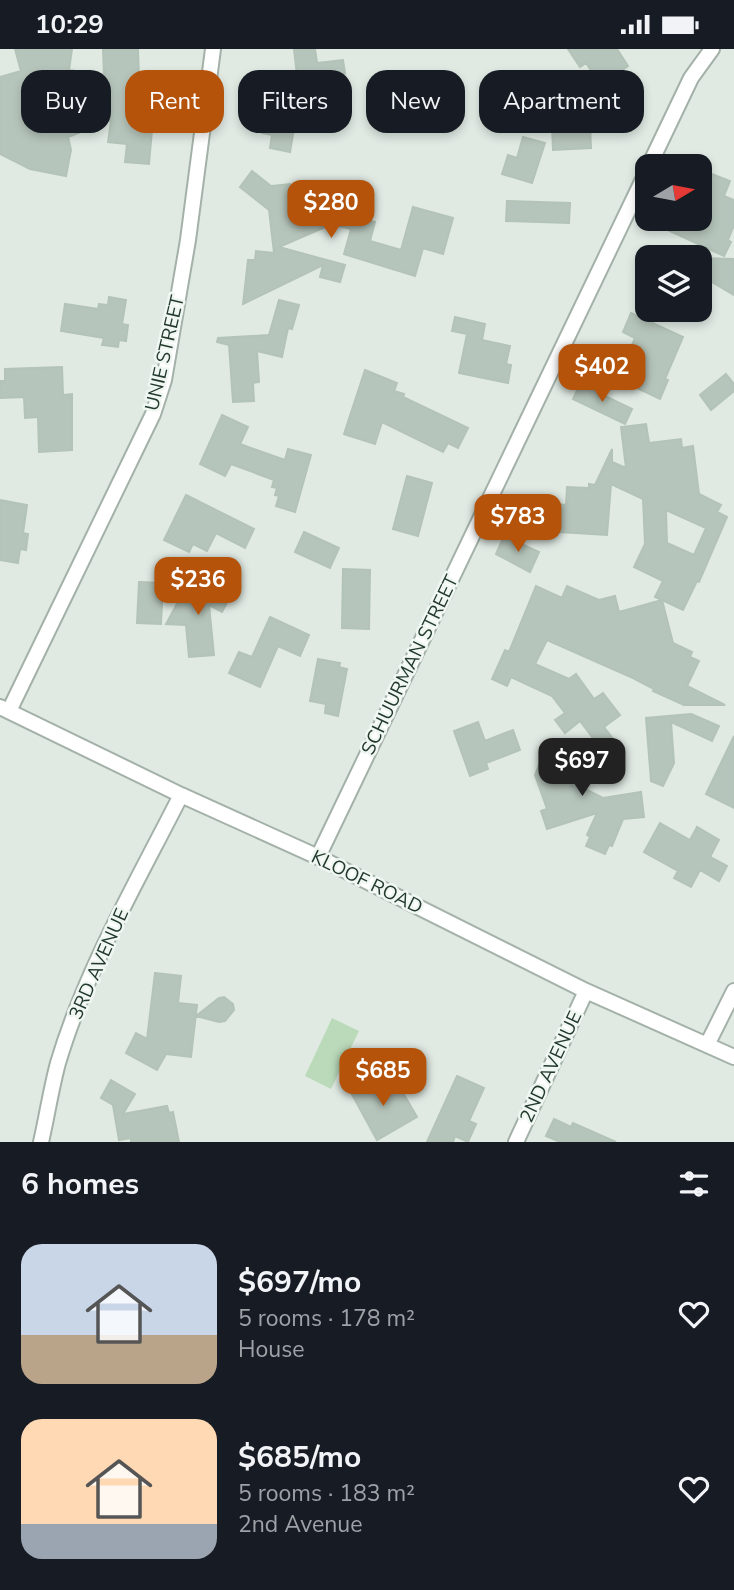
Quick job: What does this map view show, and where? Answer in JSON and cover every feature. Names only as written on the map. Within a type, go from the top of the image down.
[{"type":"street","name":"UNIE STREET","points":[[5,709],[153,414],[164,380],[188,240],[213,49]]},
{"type":"street","name":"SCHUURMAN STREET","points":[[655,154],[691,78],[712,49]]},
{"type":"street","name":"SCHUURMAN STREET","points":[[318,857],[635,195]]},
{"type":"street","name":"KLOOF ROAD","points":[[5,709],[181,795],[318,857],[586,991],[734,1057]]},
{"type":"street","name":"3RD AVENUE","points":[[41,1142],[58,1064],[78,1006],[181,795]]},
{"type":"street","name":"2ND AVENUE","points":[[516,1142],[586,991]]},
{"type":"street","points":[[707,1045],[734,991]]},
{"type":"green space","points":[[332,1018],[359,1031],[331,1089],[305,1076]]},
{"type":"building","points":[[15,49],[72,49],[69,70],[21,71]]},
{"type":"building","points":[[103,49],[138,49],[139,70],[125,70],[125,133],[152,133],[149,164],[125,162],[127,144],[108,142],[111,133],[111,70],[104,70]]},
{"type":"building","points":[[294,49],[315,49],[317,63],[343,60],[345,70],[296,70]]},
{"type":"building","points":[[568,49],[617,49],[628,66],[622,70],[591,70],[586,63],[580,67]]},
{"type":"building","points":[[21,71],[21,133],[78,133],[68,137],[71,150],[66,176],[30,169],[0,154],[0,77]]},
{"type":"building","points":[[262,133],[293,133],[290,152],[270,148],[272,135]]},
{"type":"building","points":[[552,133],[590,133],[591,148],[553,150]]},
{"type":"building","points":[[523,137],[545,143],[532,183],[502,174],[508,155],[517,158]]},
{"type":"building","points":[[252,171],[271,186],[290,184],[294,219],[340,199],[352,226],[354,217],[375,222],[370,241],[401,250],[413,207],[453,218],[443,254],[423,248],[415,276],[344,254],[351,229],[332,224],[279,247],[345,265],[340,282],[320,277],[323,265],[243,304],[248,260],[255,260],[256,251],[274,253],[269,210],[240,187]]},
{"type":"building","points":[[712,174],[730,181],[724,196],[734,200],[734,225],[728,240],[731,242],[724,256],[712,250],[712,245],[700,245],[670,231],[712,231]]},
{"type":"building","points":[[507,201],[570,203],[569,223],[506,221]]},
{"type":"building","points":[[712,258],[734,259],[734,295],[712,282]]},
{"type":"building","points":[[109,297],[126,300],[122,324],[128,325],[126,341],[119,340],[118,347],[102,345],[104,338],[61,331],[65,304],[98,309],[99,304],[108,305]]},
{"type":"building","points":[[279,300],[299,305],[292,329],[288,328],[282,357],[257,351],[259,382],[253,383],[254,401],[233,402],[229,345],[217,342],[218,338],[269,335]]},
{"type":"building","points":[[631,313],[635,315],[635,322],[650,322],[683,337],[665,379],[668,380],[660,399],[637,388],[642,377],[622,369],[635,338],[623,332]]},
{"type":"building","points":[[455,317],[485,324],[482,340],[510,346],[506,364],[511,365],[508,383],[459,373],[467,334],[452,331]]},
{"type":"building","points":[[62,367],[63,395],[72,394],[72,450],[39,452],[38,417],[25,418],[24,397],[0,398],[0,381],[5,381],[5,369]]},
{"type":"building","points":[[365,370],[397,383],[394,391],[404,394],[403,397],[468,428],[458,448],[448,443],[443,452],[382,422],[375,444],[344,434]]},
{"type":"building","points":[[726,374],[734,384],[734,391],[711,410],[700,395]]},
{"type":"building","points":[[580,384],[632,409],[625,424],[573,399]]},
{"type":"building","points":[[222,415],[248,427],[240,444],[285,460],[288,449],[311,455],[295,512],[276,506],[279,496],[275,495],[277,488],[272,487],[274,480],[231,464],[225,476],[200,464]]},
{"type":"building","points":[[646,424],[649,443],[681,439],[682,448],[693,446],[699,494],[721,505],[717,512],[727,517],[699,582],[697,581],[683,610],[655,597],[663,581],[634,567],[645,544],[643,499],[611,484],[607,535],[558,532],[557,535],[541,534],[543,503],[566,505],[567,487],[589,488],[589,484],[595,485],[612,449],[612,462],[626,468],[621,427]],"holes":[[[666,510],[706,528],[694,555],[667,543]]]},
{"type":"building","points":[[407,476],[432,483],[418,536],[393,529]]},
{"type":"building","points":[[186,495],[254,529],[245,548],[216,533],[207,551],[193,544],[189,552],[164,540]]},
{"type":"building","points":[[0,500],[27,505],[23,533],[28,534],[26,550],[20,549],[18,563],[0,560]]},
{"type":"building","points":[[304,532],[339,548],[330,568],[295,552]]},
{"type":"building","points":[[504,536],[539,552],[530,572],[496,554]]},
{"type":"building","points":[[343,569],[370,570],[369,629],[342,628]]},
{"type":"building","points":[[191,578],[229,599],[222,612],[209,605],[214,655],[189,657],[186,625],[166,624]]},
{"type":"building","points":[[139,582],[163,583],[161,624],[137,623]]},
{"type":"building","points":[[536,586],[562,598],[567,586],[599,600],[615,596],[619,612],[662,600],[673,643],[692,652],[690,657],[699,661],[687,686],[725,705],[684,705],[653,691],[654,689],[633,678],[547,640],[535,664],[569,679],[576,674],[594,699],[603,693],[620,715],[604,727],[617,744],[605,754],[580,721],[565,733],[555,720],[565,713],[552,696],[511,677],[507,686],[492,679],[505,650],[509,652]]},
{"type":"building","points":[[270,617],[309,635],[300,656],[278,646],[260,687],[229,673],[239,652],[252,657]]},
{"type":"building","points":[[318,659],[340,663],[339,667],[347,669],[338,716],[325,713],[326,704],[310,701]]},
{"type":"building","points":[[691,714],[719,726],[712,741],[671,722],[674,763],[663,786],[651,781],[646,718]]},
{"type":"building","points":[[478,722],[485,741],[513,730],[520,750],[486,763],[488,769],[470,776],[454,731]]},
{"type":"building","points":[[734,736],[734,808],[706,794]]},
{"type":"building","points":[[548,743],[592,762],[581,787],[603,798],[641,792],[644,817],[623,819],[612,846],[609,845],[605,854],[586,846],[590,837],[587,835],[597,813],[547,829],[541,811],[547,809],[535,775]]},
{"type":"building","points":[[660,823],[690,840],[697,827],[719,840],[710,857],[727,866],[719,881],[700,870],[691,887],[674,878],[678,871],[644,852]]},
{"type":"building","points":[[155,973],[181,976],[178,1003],[197,1005],[191,1057],[166,1054],[157,1070],[126,1053],[136,1033],[147,1039]]},
{"type":"building","points":[[224,997],[233,1004],[234,1010],[225,1021],[196,1016],[219,998]]},
{"type":"building","points":[[457,1076],[484,1088],[469,1121],[476,1124],[468,1142],[455,1136],[453,1142],[427,1142]]},
{"type":"building","points":[[363,1078],[372,1093],[390,1083],[393,1089],[399,1086],[417,1117],[377,1140],[348,1087]]},
{"type":"building","points":[[111,1080],[135,1094],[123,1114],[167,1106],[169,1113],[173,1112],[179,1142],[131,1142],[131,1138],[119,1140],[113,1105],[101,1098]]},
{"type":"building","points":[[554,1119],[571,1127],[573,1123],[616,1142],[560,1142],[546,1136]]}]
